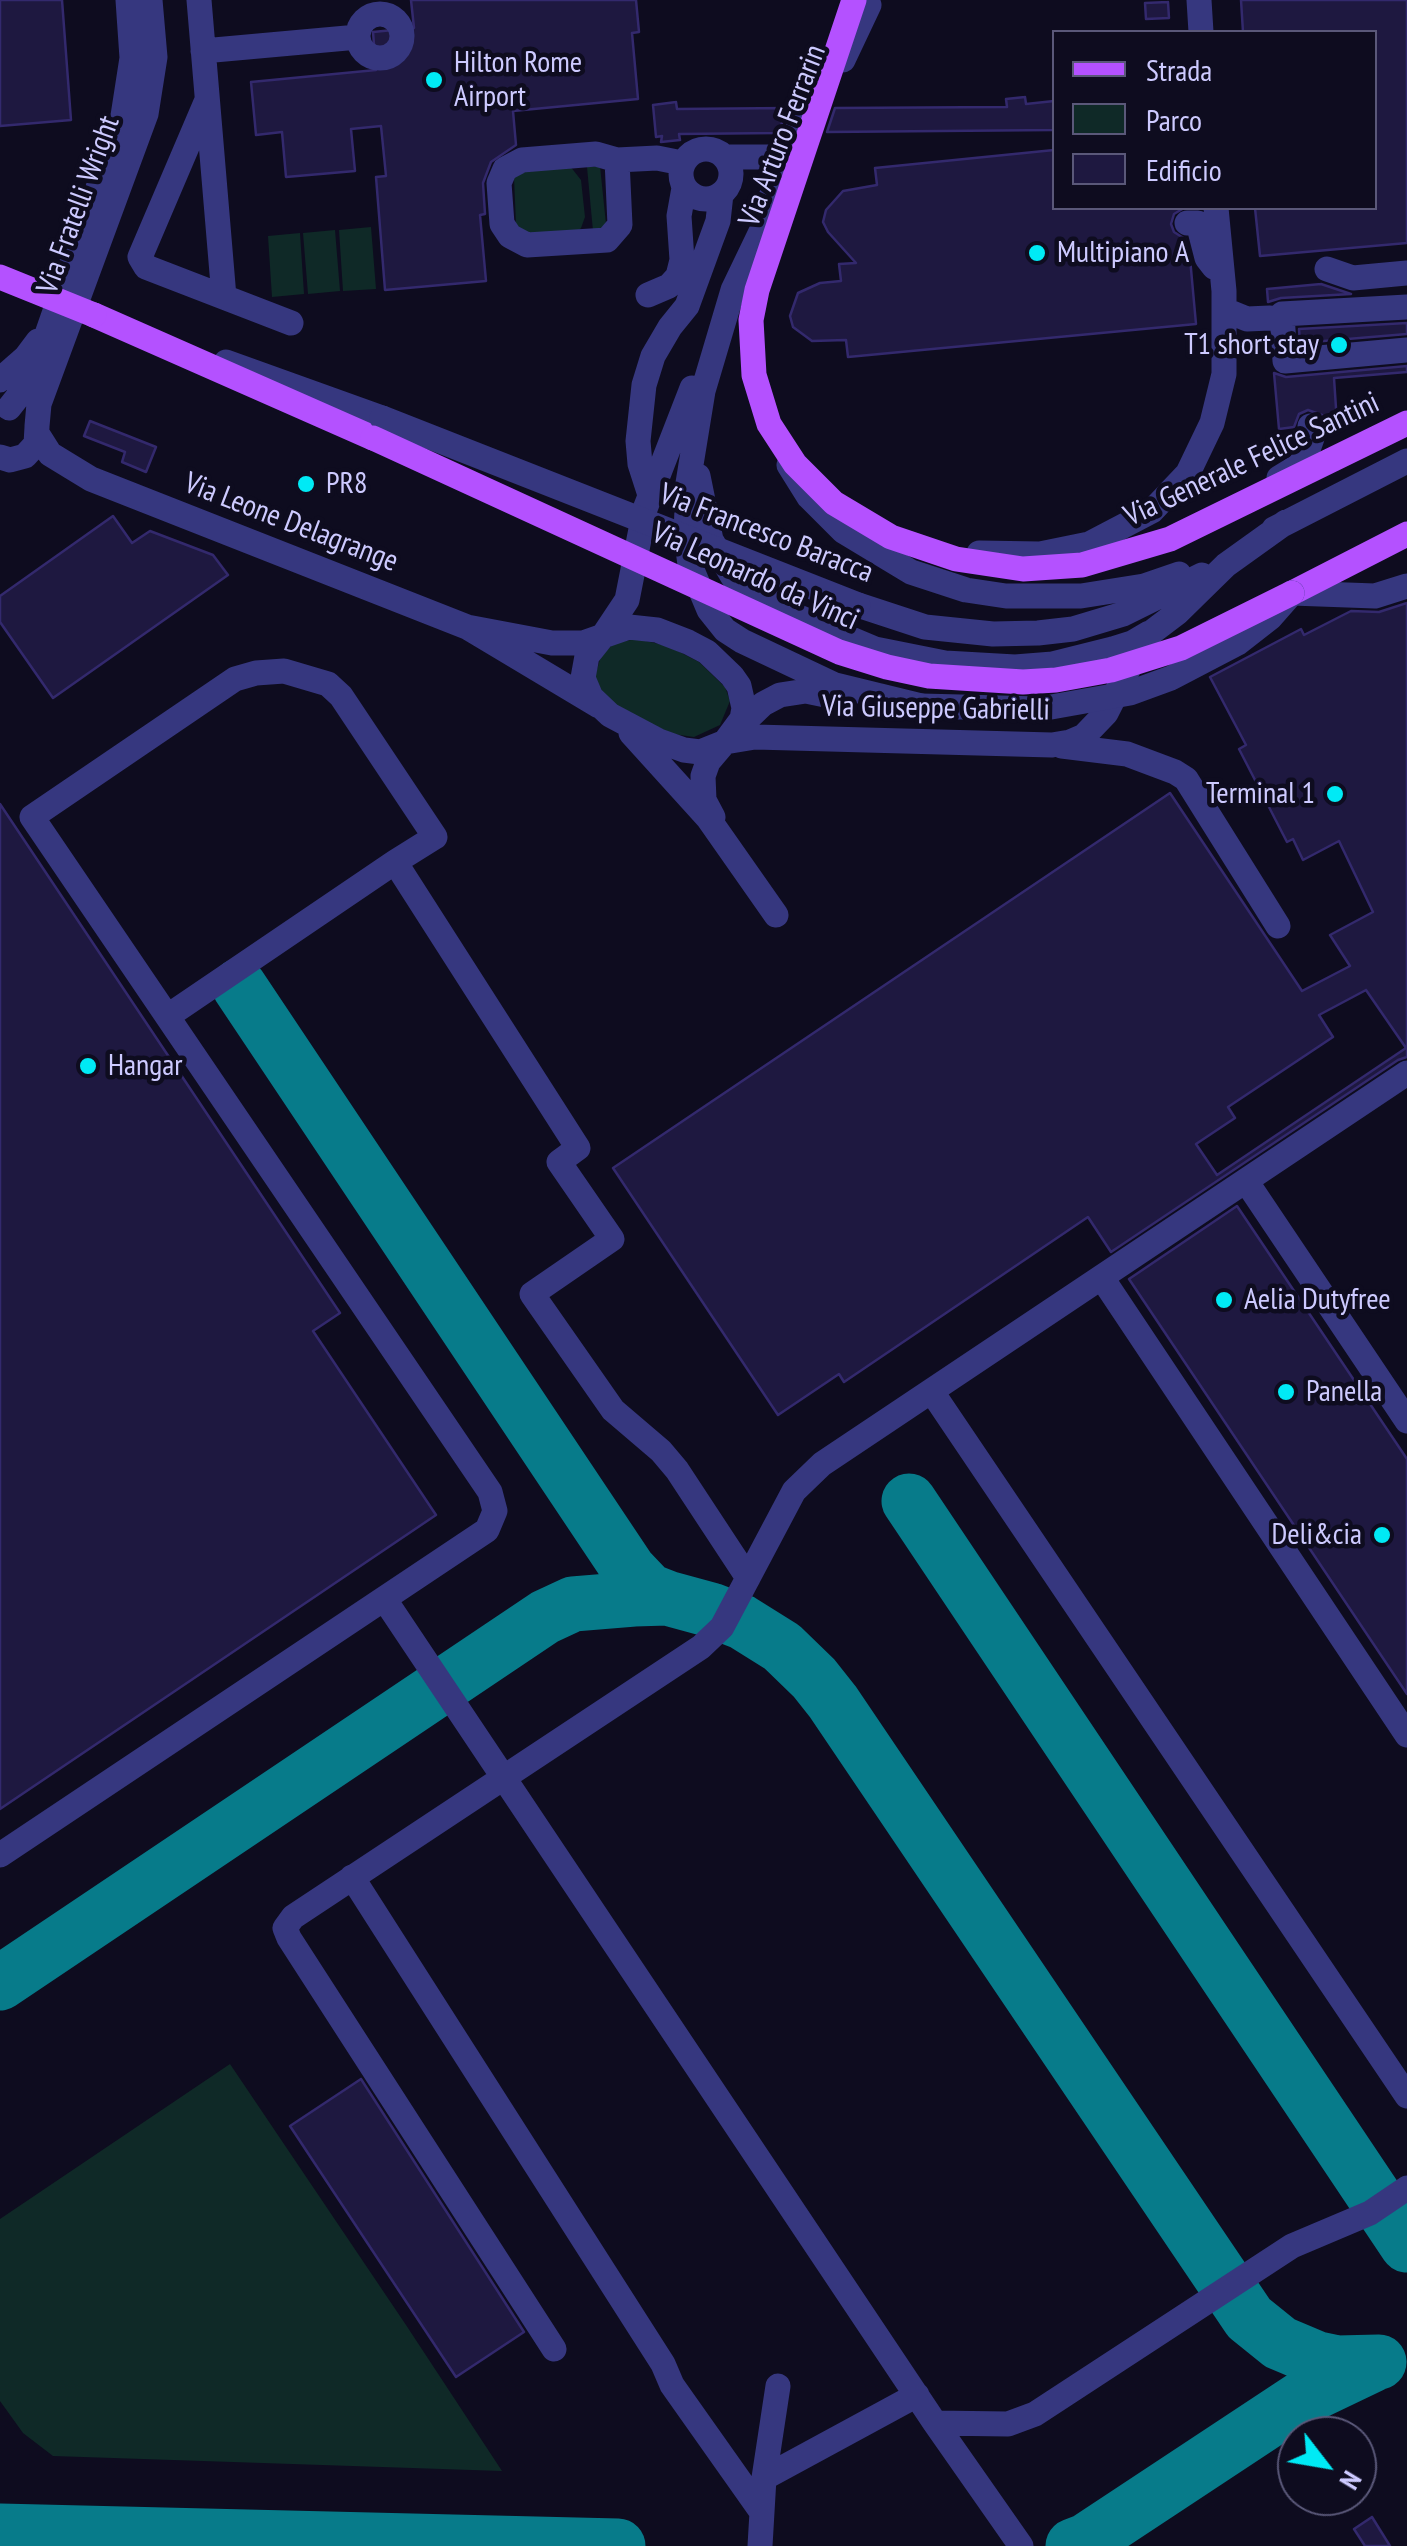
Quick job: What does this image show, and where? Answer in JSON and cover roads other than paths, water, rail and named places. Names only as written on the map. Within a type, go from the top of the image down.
[{"type":"main road","name":"Via Arturo Ferrarin","points":[[860,1],[745,290],[760,400],[785,452],[824,495],[891,537]]},
{"type":"main road","name":"Via Leonardo da Vinci","points":[[0,277],[372,438],[816,642],[886,668],[929,676],[984,682],[1039,681],[1128,666],[1181,648],[1407,534]]},
{"type":"main road","name":"Via Generale Felice Santini","points":[[891,537],[921,549],[991,566],[1082,566],[1141,550],[1407,423]]},
{"type":"street","name":"Via Fratelli Wright","points":[[4,410],[31,380],[48,328],[150,98],[154,57],[144,17],[128,0]]},
{"type":"street","points":[[198,0],[224,297]]},
{"type":"street","points":[[1199,0],[1202,30]]},
{"type":"street","points":[[860,1],[786,157],[745,290],[698,411],[686,534],[690,565],[701,596],[718,622],[732,635],[833,690],[879,708],[1040,710],[1130,694],[1171,678],[1238,642],[1270,618],[1292,594],[1375,596],[1407,586]]},
{"type":"street","name":"Via Arturo Ferrarin","points":[[745,290],[860,1]]},
{"type":"street","points":[[203,51],[358,37]]},
{"type":"street","points":[[207,100],[140,256],[146,266],[291,323]]},
{"type":"street","points":[[618,160],[620,225],[607,240],[528,245],[510,236],[502,224],[498,182],[505,169],[522,160],[596,154],[618,160],[656,158],[683,176],[690,194],[705,199],[726,188],[731,172],[718,152],[694,152],[683,176],[679,216],[682,260],[678,276],[670,286],[648,295]]},
{"type":"street","points":[[724,157],[786,157]]},
{"type":"street","points":[[650,495],[640,464],[638,441],[644,385],[653,356],[687,306],[718,220],[720,194]]},
{"type":"street","name":"Via Fratelli Wright","points":[[37,431],[39,404],[104,201]]},
{"type":"street","points":[[891,537],[950,552],[1040,554],[1110,536],[1152,510],[1188,473],[1212,423],[1224,374],[1225,310],[1223,279],[1216,211],[1187,220],[1198,222],[1207,258],[1223,279]]},
{"type":"street","points":[[1326,269],[1352,278],[1407,274]]},
{"type":"street","points":[[745,290],[650,495],[630,592],[620,614],[593,646],[583,668],[586,688],[599,706],[621,722],[708,818],[776,915]]},
{"type":"street","points":[[1407,307],[1282,314],[1286,362],[1407,350]]},
{"type":"street","points":[[1225,310],[1247,319],[1270,318]]},
{"type":"street","name":"Via Francesco Baracca","points":[[94,315],[382,418],[858,606],[910,623],[955,631],[1038,633],[1073,628],[1152,602],[1192,581],[1246,544],[1407,460]]},
{"type":"street","name":"Via Fratelli Wright","points":[[0,380],[26,357],[48,328]]},
{"type":"street","name":"Via Leone Delagrange","points":[[4,410],[26,412],[50,454],[92,479]]},
{"type":"street","points":[[698,411],[699,480],[711,540],[733,577],[787,612],[875,649],[945,663],[1016,667],[1054,664],[1132,644],[1152,630]]},
{"type":"street","points":[[769,424],[796,479],[843,531],[912,572],[966,590],[1039,598],[1123,590],[1170,578],[1246,544]]},
{"type":"street","points":[[1252,500],[1262,487],[1297,468],[1305,458],[1312,438],[1310,426]]},
{"type":"street","points":[[9,458],[32,451],[37,431]]},
{"type":"street","name":"Via Leone Delagrange","points":[[9,458],[92,479],[466,626],[599,706]]},
{"type":"street","name":"Via Giuseppe Gabrielli","points":[[730,737],[1052,745],[1084,736],[1106,713],[1123,686],[1136,652],[1152,630],[1178,613],[1226,565],[1286,522]]},
{"type":"street","name":"Via Leone Delagrange","points":[[466,626],[550,643],[583,643],[603,636]]},
{"type":"street","points":[[603,636],[614,630],[644,628],[668,633],[706,652],[732,676],[744,698],[742,719],[730,737],[700,752],[684,750],[621,722]]},
{"type":"street","points":[[0,1855],[487,1530],[495,1511],[490,1492],[32,817],[248,674],[284,672],[315,678],[341,696],[435,837],[168,1016]]},
{"type":"street","points":[[739,860],[704,800],[702,786],[708,762],[764,704],[780,695],[833,690]]},
{"type":"street","points":[[1052,745],[1127,754],[1186,779],[1278,926]]},
{"type":"street","points":[[395,862],[578,1148],[560,1162],[612,1240],[532,1294],[613,1410],[678,1470],[748,1578]]},
{"type":"street","points":[[554,2349],[289,1938],[285,1928],[293,1916],[702,1646],[722,1627],[806,1476],[1246,1181],[1403,1085]]},
{"type":"street","points":[[1246,1181],[1407,1421]]},
{"type":"street","points":[[1102,1278],[1407,1735]]},
{"type":"street","points":[[932,1392],[1407,2096]]},
{"type":"street","points":[[385,1600],[934,2423],[1021,2546]]},
{"type":"street","points":[[352,1878],[663,2364],[672,2385],[761,2511]]},
{"type":"street","points":[[934,2423],[1008,2424],[1035,2414],[1292,2246],[1370,2213],[1407,2188]]},
{"type":"street","points":[[760,2546],[764,2478],[778,2386]]},
{"type":"street","points":[[764,2478],[917,2395]]},
{"type":"place","name":"Hilton Rome Airport","points":[[434,80]]},
{"type":"place","name":"Multipiano A","points":[[1037,253]]},
{"type":"place","name":"T1 short stay","points":[[1339,345]]},
{"type":"place","name":"PR8","points":[[306,484]]},
{"type":"place","name":"Terminal 1","points":[[1335,794]]},
{"type":"place","name":"Hangar","points":[[88,1066]]},
{"type":"place","name":"Aelia Dutyfree","points":[[1224,1300]]},
{"type":"place","name":"Panella","points":[[1286,1392]]},
{"type":"place","name":"Deli&cia","points":[[1382,1535]]}]
